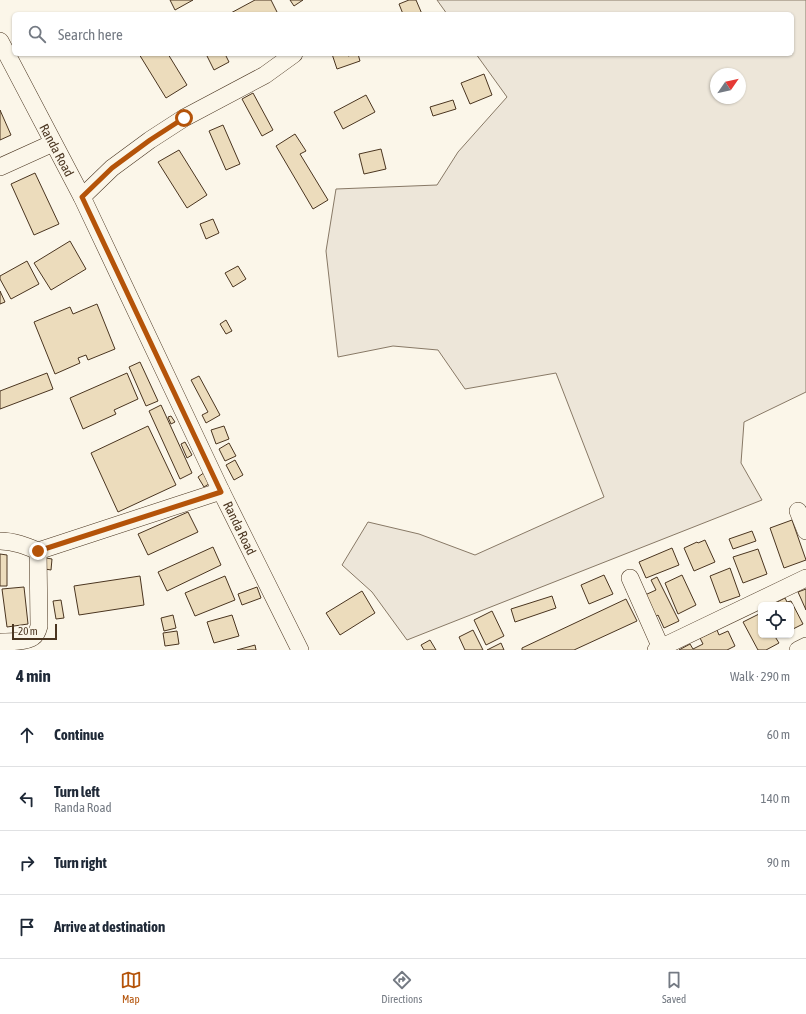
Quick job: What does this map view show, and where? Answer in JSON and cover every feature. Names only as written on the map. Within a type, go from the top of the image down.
[{"type":"street","name":"Randa Road","points":[[0,40],[82,197],[221,492],[300,650]]},
{"type":"street","points":[[82,197],[112,168],[150,140],[184,118],[265,75],[291,56]]},
{"type":"street","points":[[0,167],[53,143]]},
{"type":"street","points":[[0,541],[21,544],[38,551],[221,492]]},
{"type":"street","points":[[798,510],[806,531]]},
{"type":"street","points":[[0,642],[20,641],[31,638],[40,626],[38,551]]},
{"type":"street","points":[[630,578],[659,649],[806,578]]},
{"type":"street","points":[[798,650],[806,646]]},
{"type":"shaded area","points":[[437,0],[806,0],[806,392],[744,422],[741,463],[762,500],[407,640],[372,592],[342,565],[368,522],[419,534],[475,555],[604,497],[556,373],[465,389],[438,350],[393,346],[338,357],[326,251],[336,189],[437,185],[458,152],[507,97],[477,56],[794,56],[794,12],[446,12]]},
{"type":"building","points":[[170,0],[193,0],[175,10]]},
{"type":"building","points":[[255,0],[271,0],[277,12],[233,12]]},
{"type":"building","points":[[290,0],[303,0],[294,6]]},
{"type":"building","points":[[409,0],[416,0],[421,12],[402,12],[399,4]]},
{"type":"building","points":[[140,56],[169,56],[187,85],[166,98]]},
{"type":"building","points":[[207,56],[226,56],[229,62],[214,70]]},
{"type":"building","points":[[333,56],[359,56],[360,61],[337,69]]},
{"type":"building","points":[[484,74],[492,95],[470,104],[461,83]]},
{"type":"building","points":[[253,93],[273,130],[262,136],[242,99]]},
{"type":"building","points":[[366,95],[375,112],[343,129],[334,112]]},
{"type":"building","points":[[453,100],[456,109],[433,116],[430,107]]},
{"type":"building","points":[[0,110],[11,135],[0,140]]},
{"type":"building","points":[[223,125],[240,164],[226,170],[209,131]]},
{"type":"building","points":[[295,134],[306,151],[300,154],[328,200],[313,209],[276,146]]},
{"type":"building","points":[[381,149],[386,169],[364,174],[359,154]]},
{"type":"building","points":[[179,150],[207,195],[187,208],[158,162]]},
{"type":"building","points":[[35,173],[59,224],[34,235],[11,184]]},
{"type":"building","points":[[213,219],[219,233],[206,239],[200,224]]},
{"type":"building","points":[[70,241],[86,269],[51,290],[34,263]]},
{"type":"building","points":[[27,261],[39,284],[11,299],[0,279],[0,276]]},
{"type":"building","points":[[238,266],[246,279],[233,287],[225,273]]},
{"type":"building","points":[[0,291],[5,302],[0,304]]},
{"type":"building","points":[[97,304],[115,349],[88,360],[86,355],[78,358],[80,363],[55,374],[34,322],[70,307],[73,314]]},
{"type":"building","points":[[226,320],[232,331],[226,334],[220,324]]},
{"type":"building","points":[[140,362],[158,401],[146,406],[129,367]]},
{"type":"building","points":[[47,373],[53,389],[0,409],[0,391]]},
{"type":"building","points":[[127,373],[138,399],[114,410],[116,414],[83,429],[70,398]]},
{"type":"building","points":[[199,376],[220,415],[206,423],[202,415],[208,412],[191,380]]},
{"type":"building","points":[[161,405],[192,473],[180,479],[149,411]]},
{"type":"building","points":[[171,416],[175,422],[171,424],[168,417]]},
{"type":"building","points":[[148,426],[176,485],[118,512],[91,453]]},
{"type":"building","points":[[224,426],[229,439],[216,444],[211,430]]},
{"type":"building","points":[[185,442],[192,455],[187,458],[181,444]]},
{"type":"building","points":[[229,443],[236,456],[225,461],[219,449]]},
{"type":"building","points":[[235,460],[243,475],[234,480],[226,465]]},
{"type":"building","points":[[205,472],[212,482],[204,487],[198,477]]},
{"type":"building","points":[[188,512],[198,532],[148,555],[138,534]]},
{"type":"building","points":[[792,520],[806,560],[784,568],[770,528]]},
{"type":"building","points":[[752,531],[756,541],[733,549],[729,539]]},
{"type":"building","points":[[705,540],[715,562],[694,571],[684,548]]},
{"type":"building","points":[[213,547],[221,565],[167,591],[158,572]]},
{"type":"building","points":[[672,548],[679,565],[646,578],[639,562]]},
{"type":"building","points":[[758,549],[767,574],[743,583],[733,557]]},
{"type":"building","points":[[0,554],[7,555],[7,586],[0,586]]},
{"type":"building","points":[[46,558],[52,559],[51,570],[45,569]]},
{"type":"building","points":[[730,568],[740,596],[720,603],[710,576]]},
{"type":"building","points":[[604,575],[613,594],[589,604],[581,585]]},
{"type":"building","points":[[682,575],[696,605],[678,614],[665,583]]},
{"type":"building","points":[[140,576],[144,605],[79,615],[74,586]]},
{"type":"building","points":[[225,576],[235,600],[195,616],[185,593]]},
{"type":"building","points":[[657,577],[679,621],[664,628],[658,615],[655,617],[645,595],[656,590],[651,580]]},
{"type":"building","points":[[24,587],[28,624],[7,627],[2,589]]},
{"type":"building","points":[[257,587],[261,598],[242,605],[238,594]]},
{"type":"building","points":[[806,589],[806,610],[798,592]]},
{"type":"building","points":[[362,591],[375,613],[340,635],[326,613]]},
{"type":"building","points":[[552,596],[556,608],[515,622],[511,609]]},
{"type":"building","points":[[785,598],[787,602],[777,602]]},
{"type":"building","points":[[626,599],[637,621],[574,650],[522,650],[522,648]]},
{"type":"building","points":[[61,600],[64,618],[56,619],[53,601]]},
{"type":"building","points":[[794,607],[803,624],[794,628]]},
{"type":"building","points":[[492,611],[504,636],[486,645],[474,620]]},
{"type":"building","points":[[758,614],[758,638],[776,638],[779,643],[766,650],[758,650],[743,622]]},
{"type":"building","points":[[173,615],[176,628],[164,631],[161,618]]},
{"type":"building","points":[[232,615],[239,636],[214,643],[207,622]]},
{"type":"building","points":[[473,630],[483,650],[465,650],[459,637]]},
{"type":"building","points":[[717,630],[719,635],[728,631],[735,646],[727,650],[679,650],[690,644],[693,649],[703,644],[700,638]]},
{"type":"building","points":[[177,631],[179,644],[165,646],[163,633]]},
{"type":"building","points":[[430,640],[436,650],[424,650],[421,645]]},
{"type":"building","points":[[501,643],[504,650],[487,650]]},
{"type":"building","points":[[255,645],[256,650],[237,650]]},
{"type":"route","points":[[38,551],[221,492],[82,197],[112,168],[150,140],[184,118]]}]
